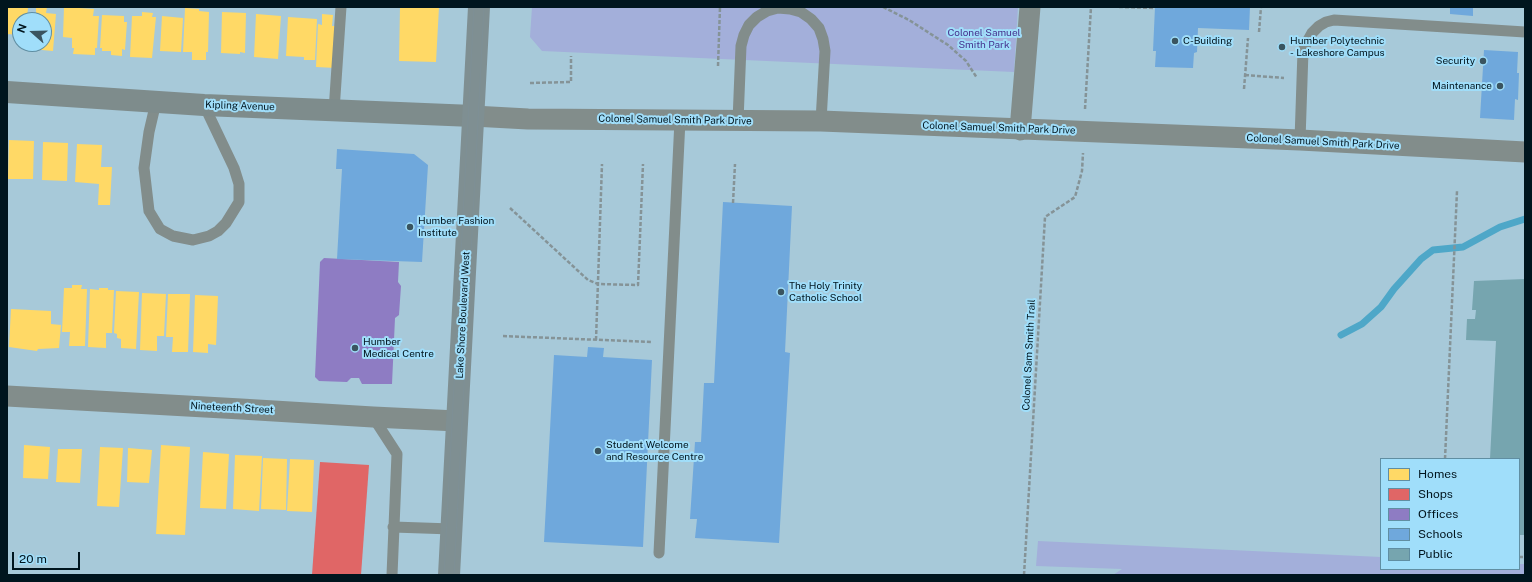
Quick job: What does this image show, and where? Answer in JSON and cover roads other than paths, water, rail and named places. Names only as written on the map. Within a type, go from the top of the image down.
[{"type":"main road","name":"Lake Shore Boulevard West","points":[[449,575],[479,7]]},
{"type":"main road","name":"Kipling Avenue","points":[[7,92],[204,105],[473,116]]},
{"type":"street","points":[[1020,130],[1030,7]]},
{"type":"street","name":"Colonel Samuel Smith Park Drive","points":[[473,116],[528,119],[821,121],[1300,140],[1525,152]]},
{"type":"street","name":"Nineteenth Street","points":[[7,396],[241,408],[372,417],[457,420]]},
{"type":"lane","points":[[334,111],[342,7]]},
{"type":"lane","points":[[738,121],[741,46],[744,35],[749,25],[757,17],[767,11],[778,8],[801,12],[811,19],[819,28],[824,39],[825,51],[821,121]]},
{"type":"lane","points":[[1300,140],[1303,51],[1306,42],[1312,33],[1326,22],[1334,20],[1525,32]]},
{"type":"lane","points":[[156,102],[149,132],[144,168],[149,211],[160,229],[173,236],[193,240],[209,236],[218,231],[226,223],[239,202],[239,184],[234,168],[204,105]]},
{"type":"lane","points":[[659,553],[680,120]]},
{"type":"lane","points":[[372,417],[397,454],[392,575]]},
{"type":"lane","points":[[393,527],[452,529]]},
{"type":"waterway","points":[[1341,335],[1362,324],[1381,307],[1394,289],[1421,259],[1433,250],[1463,247],[1500,227],[1525,219]]},
{"type":"tram line","points":[[444,575],[474,7]]},
{"type":"tram line","points":[[454,575],[484,7]]},
{"type":"place","name":"C-Building","points":[[1175,41]]},
{"type":"place","name":"Humber Polytechnic - Lakeshore Campus","points":[[1282,47]]},
{"type":"place","name":"Security","points":[[1483,61]]},
{"type":"place","name":"Maintenance","points":[[1500,86]]},
{"type":"place","name":"Humber Fashion Institute","points":[[410,227]]},
{"type":"place","name":"The Holy Trinity Catholic School","points":[[781,292]]},
{"type":"place","name":"Humber Medical Centre","points":[[355,348]]},
{"type":"place","name":"Student Welcome and Resource Centre","points":[[598,451]]},
{"type":"park label","name":"Colonel Samuel Smith Park","points":[[984,38]]}]
